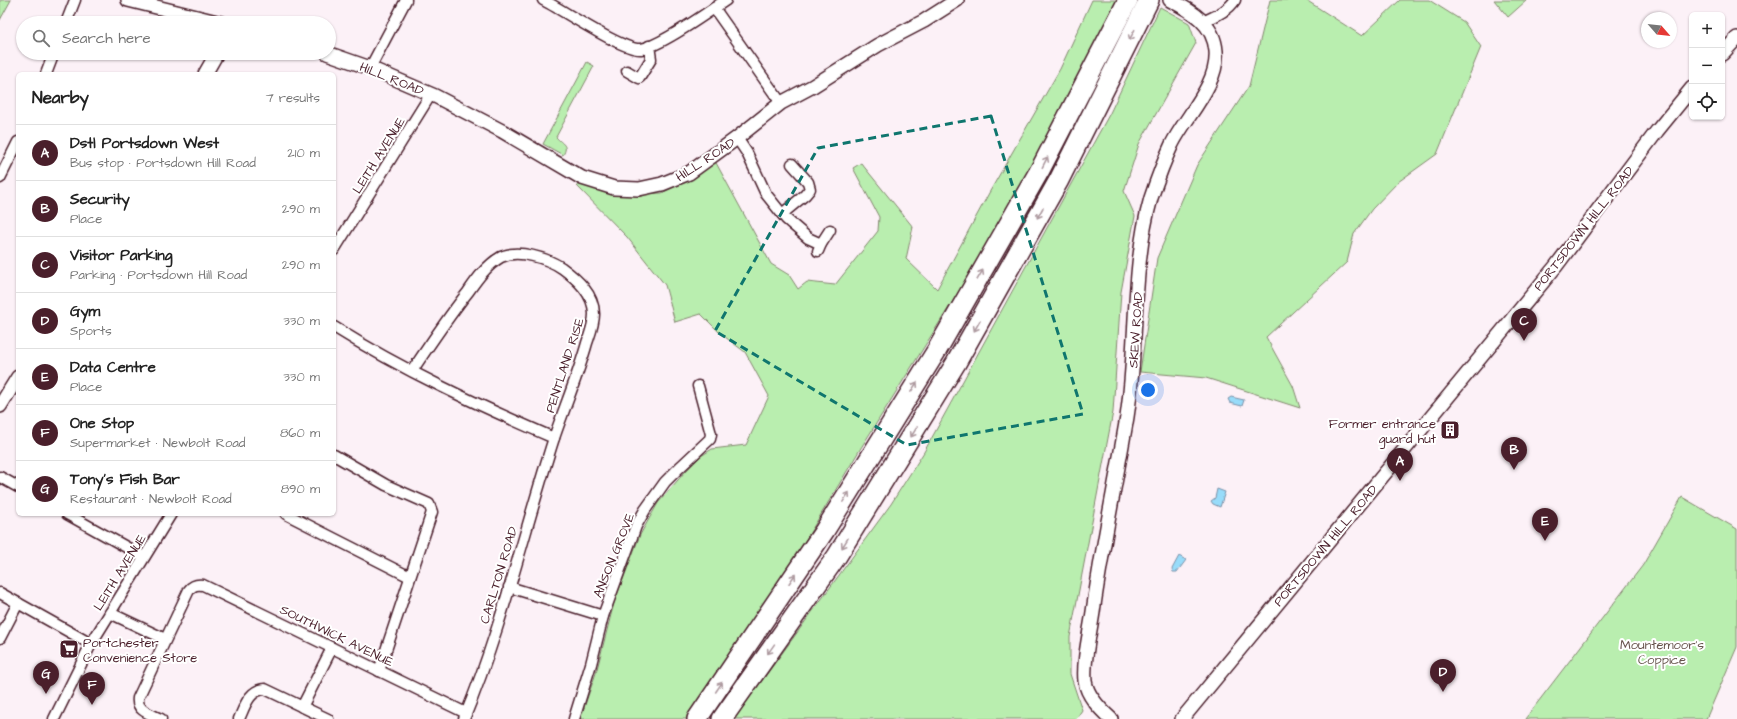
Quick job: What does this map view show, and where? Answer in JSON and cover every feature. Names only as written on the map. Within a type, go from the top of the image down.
[{"type":"highway","points":[[697,719],[825,530],[937,350],[1041,168],[1128,0]]},
{"type":"highway","points":[[722,719],[837,556],[956,363],[1059,180],[1149,0]]},
{"type":"street","points":[[69,16],[75,0]]},
{"type":"street","points":[[128,0],[193,16]]},
{"type":"street","points":[[370,68],[406,0]]},
{"type":"street","points":[[548,1],[624,46],[641,49],[658,43],[726,0]]},
{"type":"street","name":"HILL ROAD","points":[[336,56],[370,68],[431,94],[502,131],[567,171],[602,186],[643,189],[674,180],[696,168],[737,138],[781,102],[813,86],[878,45],[924,21],[957,0]]},
{"type":"street","points":[[1173,2],[1194,13],[1203,22],[1223,12],[1232,5],[1235,0]]},
{"type":"street","points":[[714,8],[781,102]]},
{"type":"street","name":"SKEW ROAD","points":[[1111,719],[1089,694],[1085,681],[1086,663],[1098,576],[1127,416],[1133,369],[1142,238],[1151,199],[1172,144],[1210,84],[1216,67],[1216,52],[1213,35],[1203,22]]},
{"type":"street","points":[[1725,51],[1737,38]]},
{"type":"street","points":[[627,71],[638,78],[640,77],[651,59],[650,46]]},
{"type":"street","points":[[47,72],[51,60]]},
{"type":"street","points":[[206,72],[213,60]]},
{"type":"street","name":"PORTSDOWN HILL ROAD","points":[[1182,719],[1556,266],[1657,131],[1689,92]]},
{"type":"street","name":"LEITH AVENUE","points":[[336,247],[431,94]]},
{"type":"street","points":[[737,138],[747,153],[766,194],[782,214],[819,247],[830,230]]},
{"type":"street","points":[[0,178],[16,146]]},
{"type":"street","points":[[782,214],[810,189],[808,182],[792,164]]},
{"type":"street","name":"PENTLAND RISE","points":[[412,371],[458,304],[489,266],[502,257],[516,254],[545,260],[558,265],[581,284],[593,306],[594,315],[583,356],[554,438]]},
{"type":"street","points":[[336,328],[412,371],[482,407],[554,438]]},
{"type":"street","points":[[0,406],[16,380]]},
{"type":"street","name":"ANSON GROVE","points":[[574,719],[591,664],[603,616],[636,526],[665,482],[710,439],[711,434],[698,386]]},
{"type":"street","name":"CARLTON ROAD","points":[[465,716],[483,667],[509,587],[554,438]]},
{"type":"street","points":[[336,456],[386,485],[429,504],[431,507],[432,512],[379,670]]},
{"type":"street","points":[[0,477],[16,486]]},
{"type":"street","points":[[70,516],[144,557]]},
{"type":"street","name":"LEITH AVENUE","points":[[54,719],[91,644],[169,516]]},
{"type":"street","points":[[290,516],[410,577]]},
{"type":"street","name":"SOUTHWICK AVENUE","points":[[165,639],[189,590],[195,585],[203,585],[379,670],[465,716]]},
{"type":"street","name":"ANSON GROVE","points":[[509,587],[603,616]]},
{"type":"street","points":[[0,593],[91,644]]},
{"type":"street","points":[[0,638],[18,603]]},
{"type":"street","points":[[110,613],[165,639],[137,700],[141,709],[161,719]]},
{"type":"street","points":[[302,707],[332,648]]},
{"type":"street","points":[[239,719],[251,694],[261,690],[271,691],[328,719]]},
{"type":"highlighted area","points":[[991,116],[1083,414],[907,445],[715,331],[818,148]]},
{"type":"green space","points":[[11,0],[0,20],[0,1]]},
{"type":"green space","points":[[1092,0],[1119,0],[1013,205],[859,451],[775,591],[691,712],[686,719],[580,719],[596,673],[614,603],[640,535],[658,503],[701,456],[712,449],[746,445],[769,396],[745,352],[721,334],[701,314],[675,322],[665,285],[627,237],[577,186],[579,181],[594,188],[621,195],[662,193],[688,180],[715,161],[771,264],[789,275],[798,289],[807,282],[835,285],[878,231],[879,217],[853,168],[861,163],[913,227],[906,259],[937,289],[989,193],[1060,69]]},
{"type":"green space","points":[[1270,0],[1306,0],[1362,36],[1400,0],[1429,0],[1464,22],[1481,47],[1437,154],[1398,182],[1372,209],[1354,234],[1347,262],[1266,337],[1293,386],[1300,408],[1206,378],[1140,372],[1157,258],[1197,165],[1249,86]]},
{"type":"green space","points":[[1494,0],[1527,0],[1508,17]]},
{"type":"green space","points":[[1160,7],[1189,23],[1196,43],[1139,144],[1124,191],[1135,216],[1121,292],[1113,412],[1070,637],[1070,674],[1082,710],[1076,719],[734,719],[891,504],[924,452],[1110,113]]},
{"type":"green space","points":[[587,62],[594,66],[556,137],[565,147],[565,152],[563,155],[543,144]]},
{"type":"green space","name":"Mountemoor's Coppice","points":[[1682,497],[1737,529],[1737,647],[1706,719],[1525,719],[1643,565]]},
{"type":"water","points":[[1231,397],[1244,400],[1242,406],[1230,403],[1228,399]]},
{"type":"water","points":[[1217,489],[1225,492],[1220,507],[1213,504],[1211,501],[1215,498]]},
{"type":"water","points":[[1179,556],[1186,560],[1177,572],[1173,572],[1172,569]]},
{"type":"place","name":"Visitor Parking","points":[[1524,341]]},
{"type":"place","name":"Former entrance guard hut","points":[[1450,430]]},
{"type":"place","name":"Security","points":[[1514,470]]},
{"type":"place","name":"Dstl Portsdown West","points":[[1400,481]]},
{"type":"place","name":"Data Centre","points":[[1545,541]]},
{"type":"place","name":"Portchester Convenience Store","points":[[69,649]]},
{"type":"place","name":"Gym","points":[[1443,692]]},
{"type":"place","name":"Tony's Fish Bar","points":[[46,694]]},
{"type":"place","name":"One Stop","points":[[92,705]]}]
